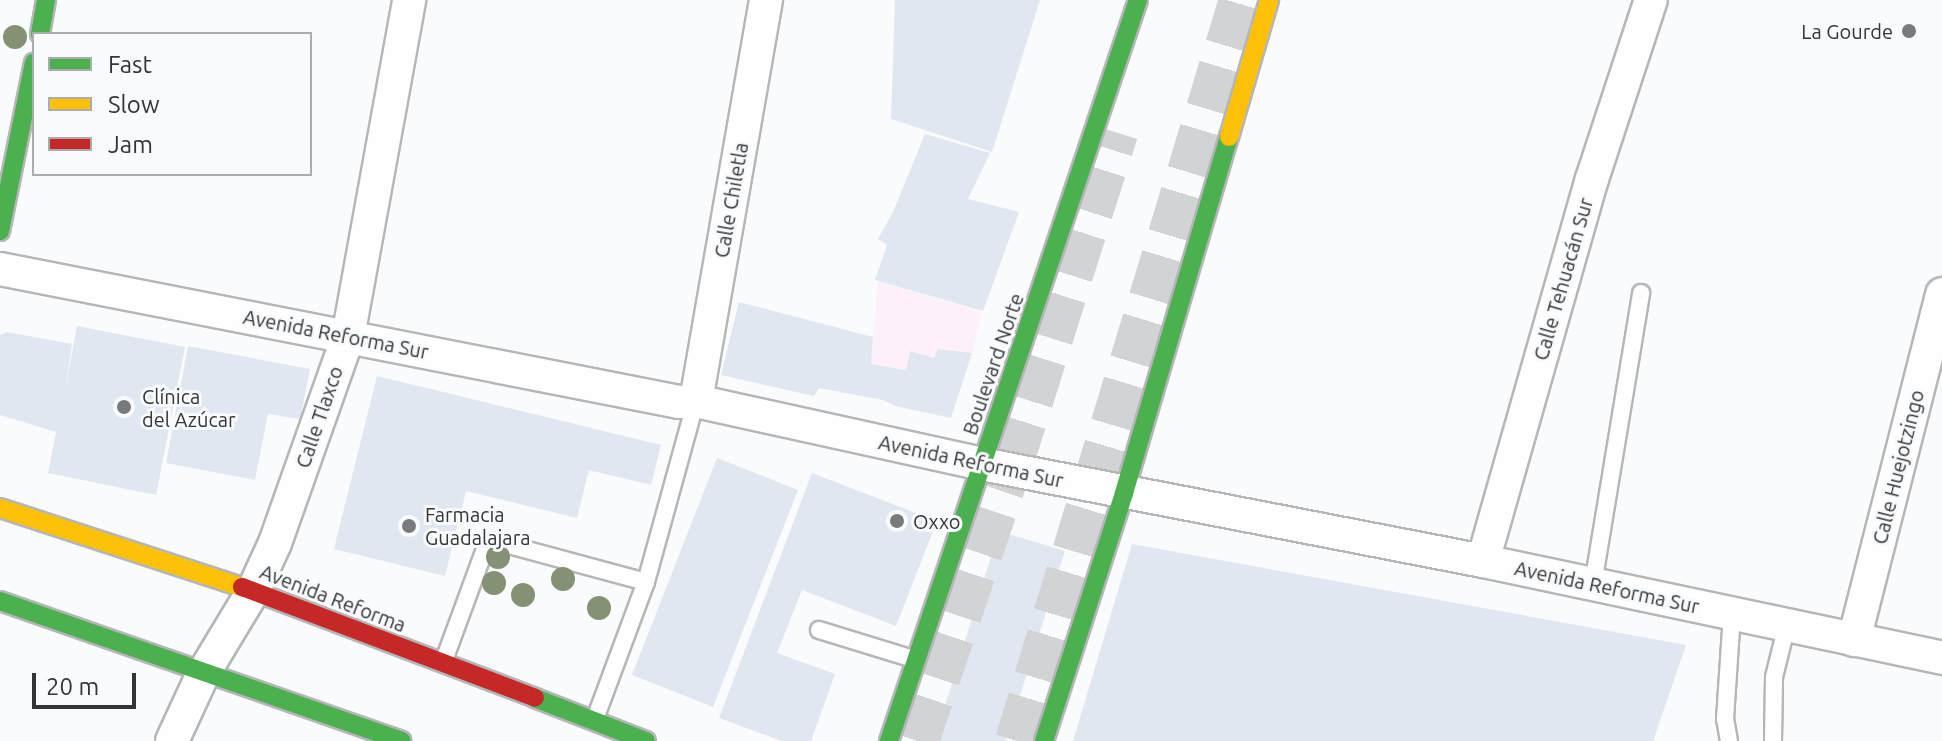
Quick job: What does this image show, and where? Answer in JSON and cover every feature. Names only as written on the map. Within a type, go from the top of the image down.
[{"type":"main road","points":[[40,32],[46,0]]},
{"type":"main road","name":"Boulevard Norte","points":[[889,741],[1138,0]]},
{"type":"main road","points":[[1044,741],[1124,493],[1269,0]]},
{"type":"main road","points":[[0,231],[32,72]]},
{"type":"main road","name":"Avenida Reforma","points":[[0,508],[253,591],[646,741]]},
{"type":"main road","points":[[0,601],[401,741]]},
{"type":"street","name":"Calle Tlaxco","points":[[172,741],[203,674],[253,591],[275,543],[348,337],[409,0]]},
{"type":"street","name":"Calle Chiletla","points":[[696,401],[766,0]]},
{"type":"street","name":"Calle Tehuacán Sur","points":[[1483,561],[1592,179],[1651,0]]},
{"type":"street","name":"Avenida Reforma Sur","points":[[0,269],[679,402],[696,401],[982,464],[1483,561],[1942,658]]},
{"type":"street","name":"Calle Huejotzingo","points":[[1854,640],[1942,294]]},
{"type":"lane","points":[[1593,584],[1641,293]]},
{"type":"lane","points":[[595,720],[646,582],[696,401]]},
{"type":"lane","points":[[443,663],[486,546],[491,543],[498,542],[646,582]]},
{"type":"lane","points":[[1729,741],[1725,719],[1732,614]]},
{"type":"lane","points":[[1773,741],[1774,677],[1787,625]]},
{"type":"lane","points":[[819,630],[916,660]]},
{"type":"shaded area","points":[[878,281],[982,312],[972,353],[938,349],[934,358],[910,351],[906,370],[871,364]]},
{"type":"building","points":[[895,0],[1040,0],[992,152],[891,119]]},
{"type":"building","points":[[925,134],[990,153],[968,199],[1019,212],[983,311],[875,280],[887,245],[878,239],[893,212]]},
{"type":"building","points":[[739,302],[873,337],[871,364],[906,370],[910,351],[934,358],[938,349],[972,353],[951,418],[895,406],[883,400],[819,388],[814,396],[721,375]]},
{"type":"building","points":[[77,326],[185,347],[156,495],[48,473],[56,432],[0,415],[0,335],[7,332],[72,344],[65,390]]},
{"type":"building","points":[[188,346],[310,369],[300,419],[268,414],[255,480],[166,463]]},
{"type":"building","points":[[377,376],[661,445],[651,485],[589,470],[577,518],[466,491],[445,576],[334,549]]},
{"type":"building","points":[[717,458],[798,490],[713,707],[632,675]]},
{"type":"building","points":[[812,473],[937,521],[896,626],[802,590],[777,653],[835,674],[811,741],[782,741],[719,718]]},
{"type":"building","points":[[999,531],[1065,551],[1006,741],[934,741]]},
{"type":"building","points":[[1132,544],[1686,645],[1653,741],[1073,741]]},
{"type":"tunnel","points":[[1017,741],[1241,0]]},
{"type":"tunnel","points":[[917,741],[1011,464],[1116,132]]},
{"type":"traffic: fast","points":[[40,32],[46,0]]},
{"type":"traffic: fast","points":[[889,741],[1138,0]]},
{"type":"traffic: fast","points":[[0,231],[32,72]]},
{"type":"traffic: fast","points":[[1044,741],[1124,493],[1229,137]]},
{"type":"traffic: fast","points":[[0,601],[401,741]]},
{"type":"traffic: fast","points":[[535,698],[646,741]]},
{"type":"traffic: slow","points":[[1229,137],[1269,0]]},
{"type":"traffic: slow","points":[[0,508],[242,587]]},
{"type":"traffic: jam","points":[[242,587],[535,698]]},
{"type":"place","name":"La Gourde","points":[[1909,31]]},
{"type":"place","name":"Clínica del Azúcar","points":[[124,407]]},
{"type":"place","name":"Oxxo","points":[[897,521]]},
{"type":"place","name":"Farmacia Guadalajara","points":[[409,526]]}]
